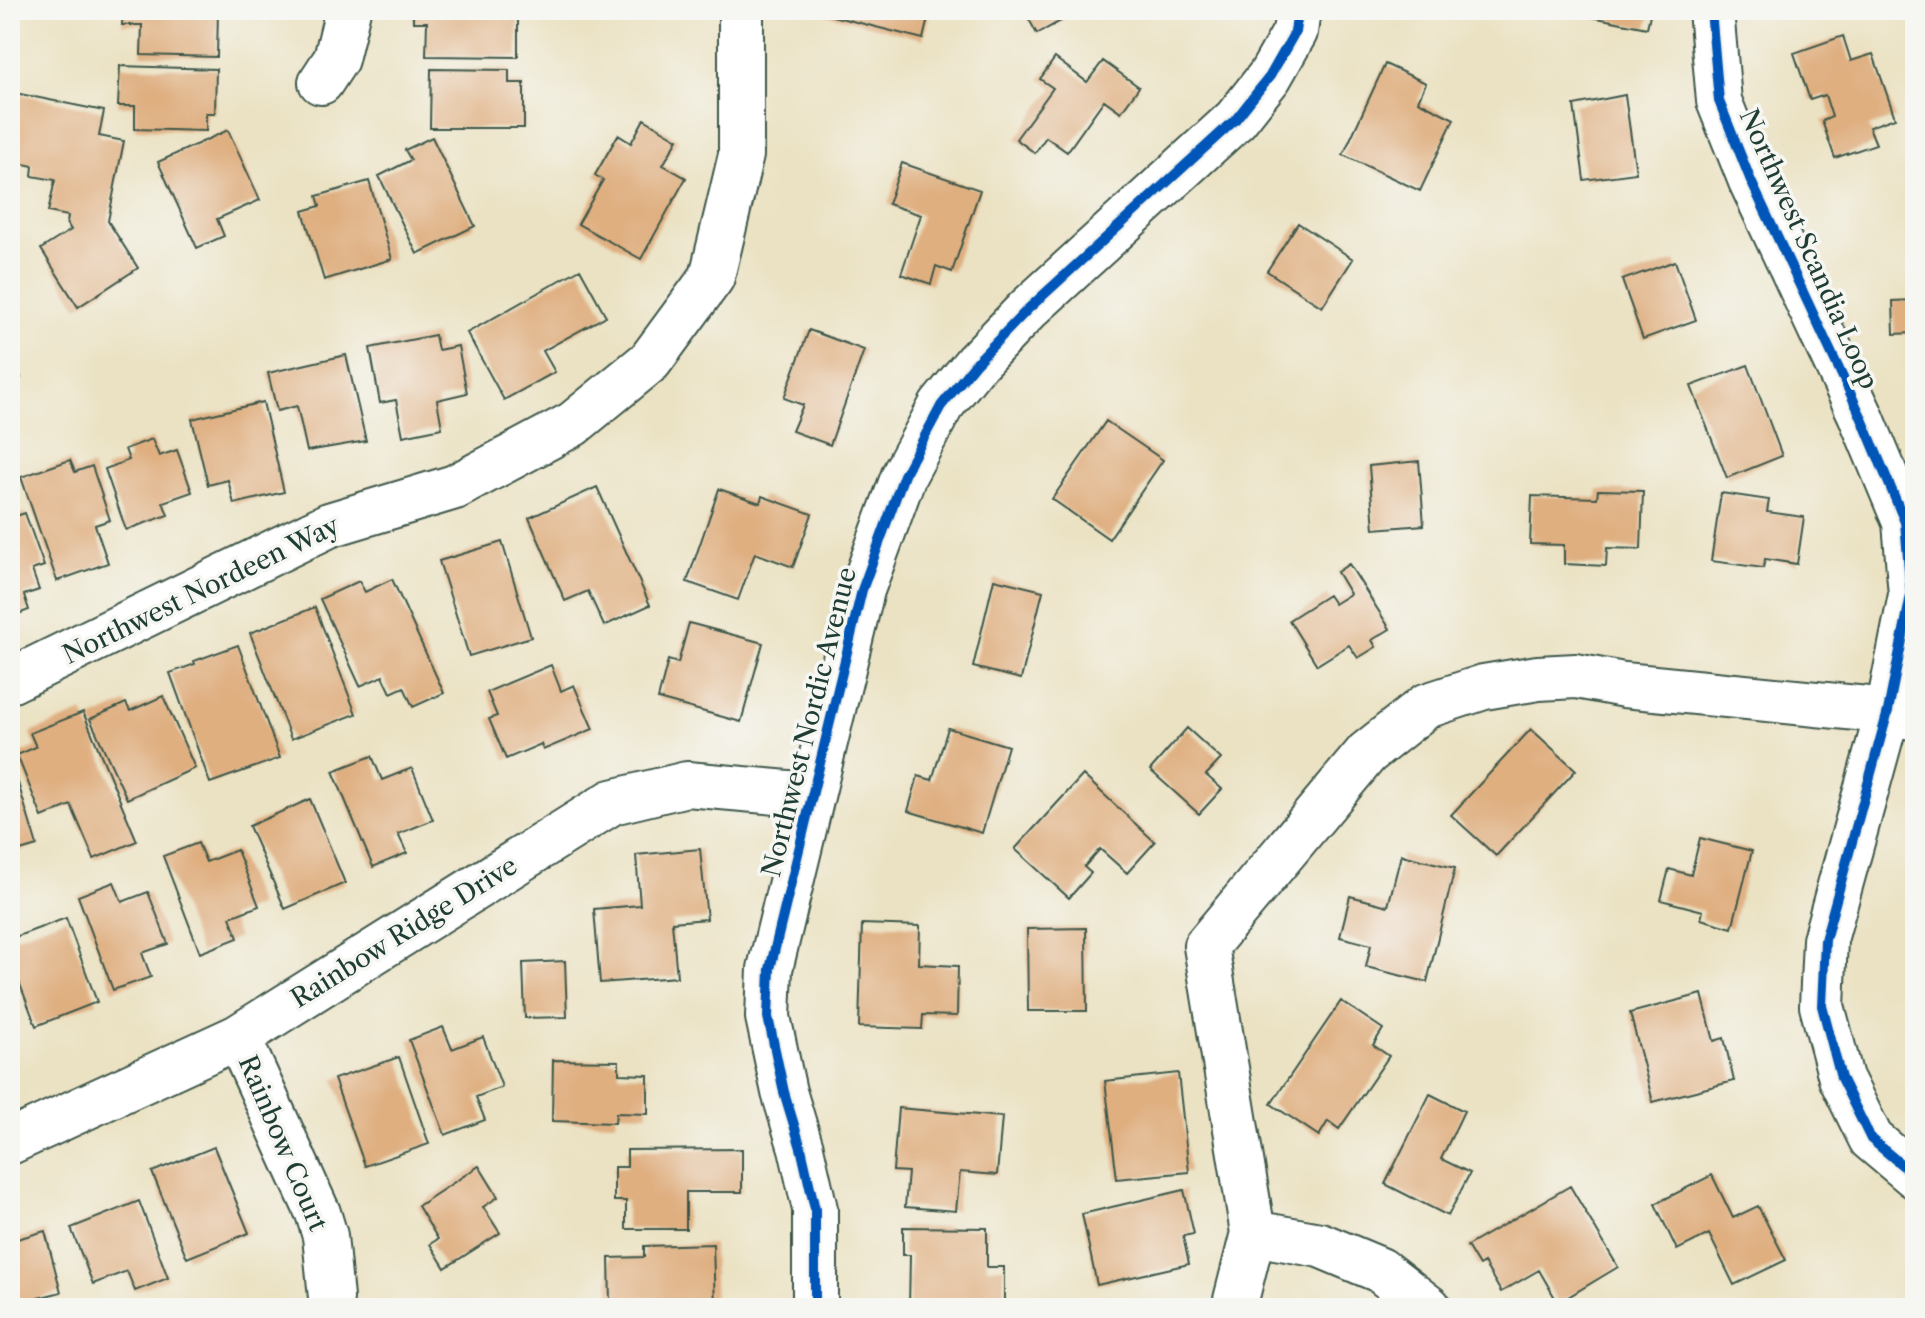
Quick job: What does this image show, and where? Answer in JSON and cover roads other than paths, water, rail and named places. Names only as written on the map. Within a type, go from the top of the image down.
[{"type":"street","points":[[321,82],[336,59],[348,10]]},
{"type":"street","name":"Northwest Nordeen Way","points":[[10,681],[329,525],[455,487],[573,424],[650,361],[712,277],[741,155],[741,10]]},
{"type":"street","name":"Northwest Nordic Avenue","points":[[815,1308],[815,1209],[768,1017],[770,969],[862,590],[904,475],[941,406],[975,364],[1028,309],[1236,119],[1270,76],[1295,32],[1298,10]]},
{"type":"street","name":"Northwest Scandia Loop","points":[[1711,10],[1719,101],[1751,181],[1860,414],[1905,522],[1911,595],[1902,714],[1825,940],[1822,1006],[1841,1078],[1871,1139],[1915,1176]]},
{"type":"street","points":[[1234,1308],[1253,1233],[1206,946],[1367,753],[1426,706],[1484,687],[1538,678],[1576,676],[1624,685],[1902,714]]},
{"type":"street","name":"Rainbow Ridge Drive","points":[[10,1142],[238,1037],[612,802],[687,784],[810,795]]},
{"type":"street","name":"Rainbow Court","points":[[238,1037],[318,1213],[325,1236],[331,1298]]},
{"type":"street","points":[[1253,1233],[1320,1245],[1380,1270],[1429,1308]]}]
